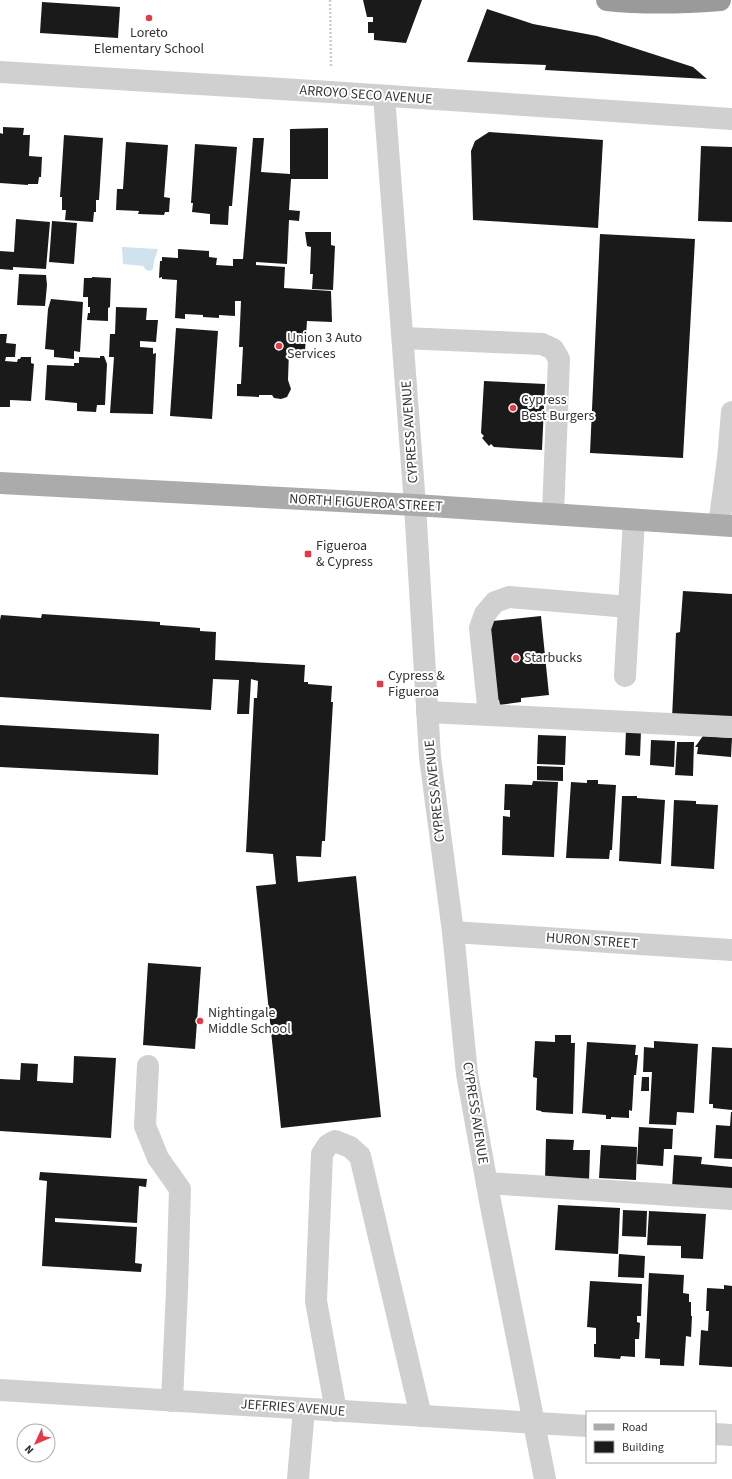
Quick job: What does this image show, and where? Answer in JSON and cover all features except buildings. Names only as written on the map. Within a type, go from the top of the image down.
[{"type":"highway","points":[[607,0],[633,3],[681,3],[720,0]]},
{"type":"main road","name":"NORTH FIGUEROA STREET","points":[[0,483],[415,505],[726,525]]},
{"type":"street","name":"ARROYO SECO AVENUE","points":[[0,72],[732,119]]},
{"type":"street","name":"CYPRESS AVENUE","points":[[384,96],[415,505],[427,712],[434,793],[453,932],[467,1074],[545,1479]]},
{"type":"street","points":[[403,338],[542,344],[553,349],[559,359],[553,514]]},
{"type":"street","points":[[726,525],[728,459],[732,412]]},
{"type":"street","points":[[625,676],[634,520]]},
{"type":"street","points":[[489,714],[480,628],[485,614],[495,602],[509,597],[629,607]]},
{"type":"street","points":[[427,712],[732,727]]},
{"type":"street","name":"HURON STREET","points":[[453,932],[732,950]]},
{"type":"street","points":[[148,1066],[145,1126],[158,1158],[180,1189],[172,1401]]},
{"type":"street","points":[[336,1411],[316,1301],[322,1154],[328,1145],[335,1141],[350,1147],[360,1156],[421,1416]]},
{"type":"street","points":[[487,1183],[732,1199]]},
{"type":"street","name":"JEFFRIES AVENUE","points":[[0,1390],[586,1426]]},
{"type":"street","points":[[298,1479],[304,1409]]},
{"type":"street","points":[[716,1434],[732,1435]]},
{"type":"path","points":[[330,0],[330,92]]},
{"type":"water","points":[[122,247],[158,249],[153,269],[150,271],[146,270],[143,266],[123,264]]},
{"type":"place","name":"Loreto Elementary School","points":[[149,18]]},
{"type":"place","name":"Union 3 Auto Services","points":[[279,346]]},
{"type":"place","name":"Cypress Best Burgers","points":[[513,408]]},
{"type":"place","name":"Figueroa & Cypress","points":[[308,554]]},
{"type":"place","name":"Starbucks","points":[[516,658]]},
{"type":"place","name":"Cypress & Figueroa","points":[[380,684]]},
{"type":"place","name":"Nightingale Middle School","points":[[200,1021]]}]
